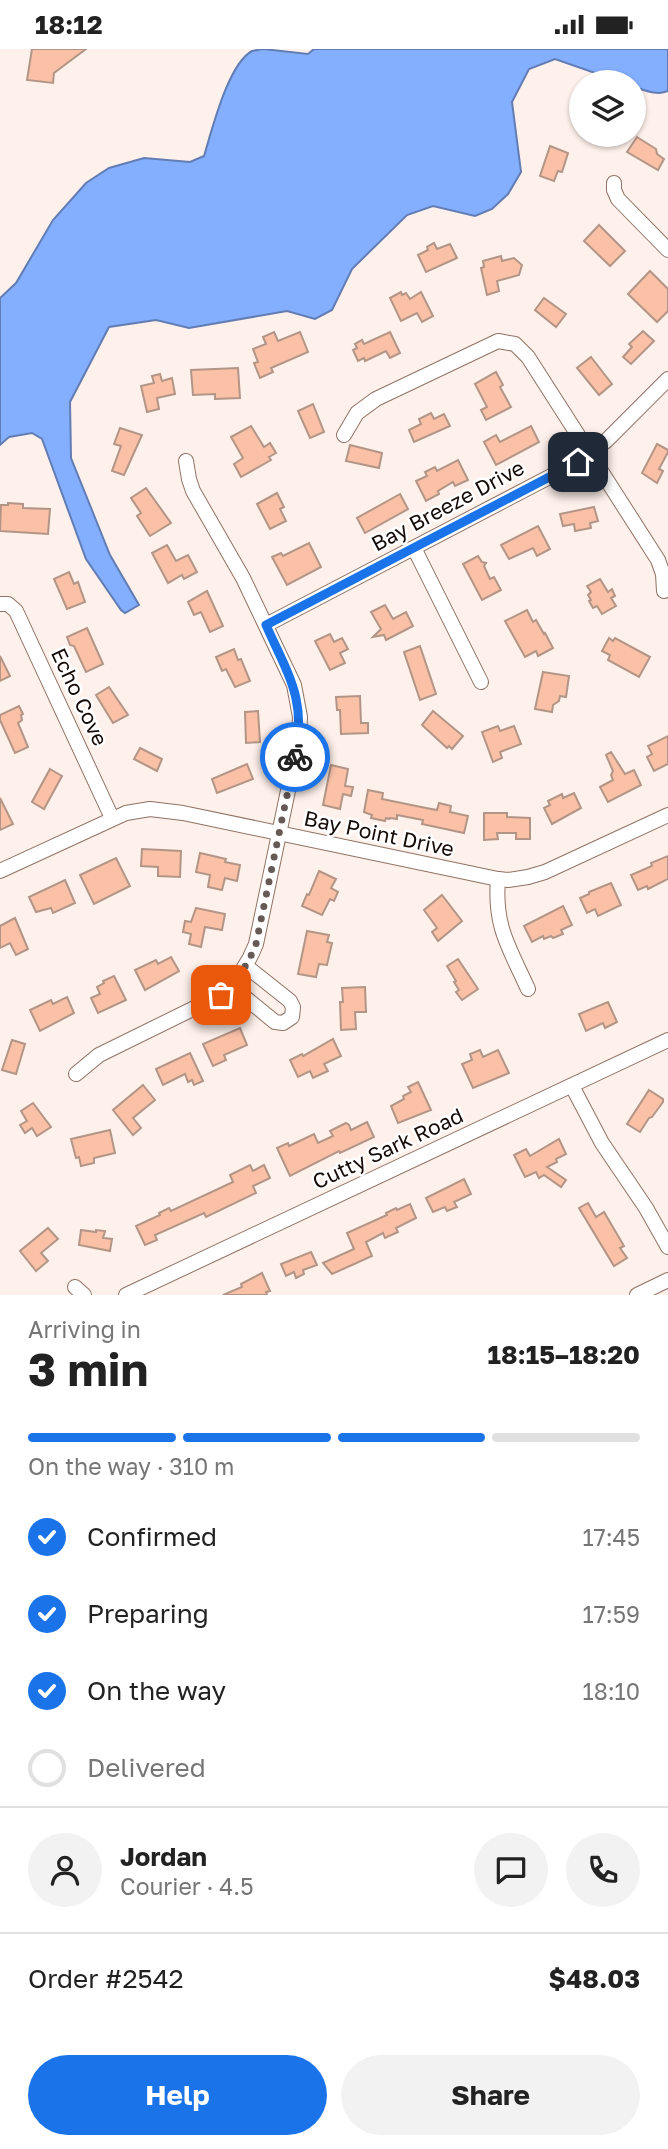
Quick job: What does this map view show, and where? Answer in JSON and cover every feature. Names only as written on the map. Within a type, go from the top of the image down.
[{"type":"street","points":[[614,183],[618,199],[668,250]]},
{"type":"street","points":[[344,435],[357,413],[376,399],[498,341],[520,348],[591,453],[658,560],[663,574],[664,591]]},
{"type":"street","name":"Bay Breeze Drive","points":[[266,625],[578,462],[606,442],[668,379]]},
{"type":"street","points":[[76,1074],[99,1055],[221,995],[246,967],[256,944],[299,738],[300,717],[293,685],[243,577],[193,491],[186,461]]},
{"type":"street","points":[[414,548],[481,682]]},
{"type":"street","name":"Echo Cove","points":[[5,600],[16,611],[112,818]]},
{"type":"street","name":"Bay Point Drive","points":[[0,871],[112,818],[150,809],[183,813],[498,879],[518,879],[545,872],[668,815]]},
{"type":"street","points":[[498,879],[496,897],[499,923],[528,989]]},
{"type":"street","points":[[231,986],[275,1021],[283,1023],[292,1017],[293,1006],[290,1001],[246,967]]},
{"type":"street","name":"Cutty Sark Road","points":[[126,1295],[668,1040]]},
{"type":"street","points":[[572,1086],[602,1143],[646,1208],[668,1247]]},
{"type":"street","points":[[637,1295],[668,1280]]},
{"type":"water","points":[[263,49],[308,54],[314,49],[668,49],[668,91],[660,93],[646,91],[646,70],[587,70],[555,59],[529,69],[512,102],[521,172],[508,194],[492,209],[475,216],[433,206],[407,215],[352,269],[332,310],[315,319],[287,311],[189,328],[156,320],[109,327],[70,402],[71,458],[110,555],[139,605],[125,613],[86,559],[42,439],[32,433],[9,437],[0,445],[0,298],[16,283],[53,220],[86,183],[109,168],[144,158],[190,162],[204,156],[228,83],[243,58],[252,51]]},
{"type":"building","points":[[32,49],[86,49],[54,73],[53,83],[27,80]]},
{"type":"building","points":[[646,143],[664,159],[658,170],[627,152],[630,147],[646,147]]},
{"type":"building","points":[[550,146],[568,153],[562,172],[558,171],[554,181],[540,176]]},
{"type":"building","points":[[599,225],[625,251],[610,266],[584,241]]},
{"type":"building","points":[[434,243],[437,249],[450,244],[457,258],[426,272],[418,255]]},
{"type":"building","points":[[501,256],[502,261],[514,258],[522,265],[519,275],[497,281],[499,291],[487,295],[481,268],[484,267],[483,261]]},
{"type":"building","points":[[650,271],[668,289],[668,311],[657,322],[628,294]]},
{"type":"building","points":[[401,292],[402,295],[406,293],[410,299],[421,292],[433,316],[422,322],[417,313],[401,321],[390,298]]},
{"type":"building","points":[[544,298],[566,314],[556,327],[535,310]]},
{"type":"building","points":[[643,331],[654,341],[631,364],[623,357],[632,347],[629,344]]},
{"type":"building","points":[[274,332],[278,341],[300,332],[308,352],[271,368],[273,372],[260,378],[254,363],[258,362],[253,349],[266,344],[263,337]]},
{"type":"building","points":[[390,332],[400,353],[390,358],[386,351],[365,361],[364,358],[358,361],[353,350],[357,348],[355,344],[362,340],[364,344]]},
{"type":"building","points":[[591,357],[612,384],[599,395],[577,368]]},
{"type":"building","points":[[238,368],[240,398],[215,399],[215,394],[193,395],[191,370]]},
{"type":"building","points":[[496,372],[503,385],[500,387],[511,407],[486,420],[481,410],[487,407],[475,384]]},
{"type":"building","points":[[160,374],[162,381],[172,378],[175,394],[157,398],[159,409],[147,412],[141,386],[154,383],[152,376]]},
{"type":"building","points":[[313,404],[324,432],[310,438],[298,411]]},
{"type":"building","points":[[431,413],[434,419],[444,414],[450,426],[414,442],[409,430],[421,424],[419,419]]},
{"type":"building","points":[[251,426],[264,447],[270,443],[276,453],[269,457],[271,460],[241,477],[234,464],[243,458],[231,437]]},
{"type":"building","points":[[531,426],[539,442],[496,465],[484,442],[496,435],[500,442]]},
{"type":"building","points":[[120,428],[142,435],[124,475],[112,471],[121,446],[114,444]]},
{"type":"building","points":[[657,444],[668,452],[659,469],[663,471],[657,483],[642,473]]},
{"type":"building","points":[[350,445],[382,453],[379,468],[346,461]]},
{"type":"building","points":[[458,460],[468,480],[455,486],[453,482],[426,501],[416,481],[427,476],[425,472],[435,467],[437,471]]},
{"type":"building","points":[[146,488],[171,523],[150,536],[137,516],[141,513],[131,498]]},
{"type":"building","points":[[277,493],[284,507],[280,509],[286,521],[270,529],[257,504]]},
{"type":"building","points":[[400,494],[408,509],[365,533],[357,518]]},
{"type":"building","points":[[23,504],[23,508],[50,509],[48,534],[0,531],[1,505]]},
{"type":"building","points":[[594,507],[598,521],[590,523],[591,528],[575,531],[574,524],[563,526],[560,514]]},
{"type":"building","points":[[538,526],[550,549],[537,556],[533,548],[509,559],[501,545]]},
{"type":"building","points":[[309,543],[321,567],[287,585],[272,557],[281,553],[283,556]]},
{"type":"building","points":[[167,545],[176,561],[188,555],[197,572],[184,579],[182,575],[168,583],[152,553]]},
{"type":"building","points":[[478,556],[486,563],[484,566],[490,579],[494,577],[501,590],[482,600],[463,564]]},
{"type":"building","points":[[69,572],[74,584],[78,582],[85,602],[67,609],[54,579]]},
{"type":"building","points":[[600,579],[608,592],[612,589],[615,596],[611,598],[616,606],[602,614],[597,606],[593,608],[589,601],[591,600],[588,595],[591,592],[587,586]]},
{"type":"building","points":[[207,591],[223,626],[210,632],[201,612],[194,615],[188,602]]},
{"type":"building","points":[[385,605],[393,619],[406,612],[413,626],[386,640],[384,635],[373,637],[381,629],[371,612]]},
{"type":"building","points":[[527,610],[553,648],[538,656],[536,651],[525,657],[505,621]]},
{"type":"building","points":[[87,628],[103,664],[86,672],[67,637]]},
{"type":"building","points":[[330,634],[334,642],[342,638],[348,649],[340,653],[345,663],[330,670],[315,641]]},
{"type":"building","points":[[609,638],[613,641],[615,638],[650,657],[639,677],[608,660],[610,655],[602,651]]},
{"type":"building","points":[[420,646],[436,694],[420,700],[404,652]]},
{"type":"building","points":[[234,649],[250,681],[235,687],[226,669],[222,671],[216,657]]},
{"type":"building","points":[[0,656],[10,676],[0,681]]},
{"type":"building","points":[[543,672],[569,676],[566,697],[560,696],[559,701],[553,705],[552,712],[535,709]]},
{"type":"building","points":[[109,687],[128,715],[113,723],[96,695]]},
{"type":"building","points":[[360,696],[361,723],[368,723],[368,733],[341,734],[340,710],[337,710],[336,697]]},
{"type":"building","points":[[19,706],[23,714],[18,723],[28,747],[15,753],[0,715]]},
{"type":"building","points":[[258,711],[260,742],[246,743],[245,712]]},
{"type":"building","points":[[433,711],[463,736],[452,749],[449,746],[447,748],[422,725]]},
{"type":"building","points":[[498,726],[500,731],[514,726],[521,744],[500,752],[502,758],[493,762],[482,732]]},
{"type":"building","points":[[668,736],[668,764],[654,771],[647,757],[652,754],[648,746]]},
{"type":"building","points":[[140,748],[162,759],[157,771],[134,759]]},
{"type":"building","points":[[611,752],[625,774],[634,770],[641,785],[608,802],[600,787],[613,780],[613,771],[606,755]]},
{"type":"building","points":[[247,764],[253,779],[217,793],[212,779]]},
{"type":"building","points":[[331,765],[348,769],[345,786],[353,787],[351,796],[343,794],[340,809],[323,805]]},
{"type":"building","points":[[50,769],[62,776],[44,809],[32,802]]},
{"type":"building","points":[[368,790],[383,793],[382,799],[426,808],[437,810],[439,803],[451,806],[450,812],[468,816],[464,833],[422,824],[423,820],[397,815],[397,819],[386,818],[385,821],[371,818],[372,815],[364,812]]},
{"type":"building","points":[[574,793],[581,808],[552,824],[544,808],[550,805],[548,801],[562,794],[563,798]]},
{"type":"building","points":[[0,798],[13,824],[0,830]]},
{"type":"building","points":[[484,813],[507,813],[507,817],[530,818],[530,839],[516,839],[516,833],[497,833],[498,839],[484,840]]},
{"type":"building","points":[[142,849],[181,851],[180,877],[158,876],[158,867],[141,866]]},
{"type":"building","points":[[200,853],[240,865],[237,881],[225,878],[222,890],[208,887],[210,875],[196,872]]},
{"type":"building","points":[[668,856],[668,879],[648,889],[647,886],[638,890],[631,875]]},
{"type":"building","points":[[116,858],[130,886],[94,904],[80,875]]},
{"type":"building","points":[[319,871],[336,879],[331,888],[338,892],[334,901],[330,899],[322,915],[302,906]]},
{"type":"building","points":[[65,880],[75,903],[53,913],[51,908],[36,912],[29,897]]},
{"type":"building","points":[[611,883],[621,905],[598,916],[595,909],[587,913],[580,898]]},
{"type":"building","points":[[442,895],[462,921],[438,941],[432,932],[437,928],[424,910]]},
{"type":"building","points":[[563,906],[572,925],[561,930],[563,934],[544,939],[543,936],[532,942],[524,926]]},
{"type":"building","points":[[196,908],[225,914],[222,930],[205,927],[201,947],[189,944],[191,934],[183,932],[185,921],[191,922]]},
{"type":"building","points":[[15,918],[28,949],[16,955],[10,943],[0,948],[0,926]]},
{"type":"building","points":[[307,931],[329,935],[327,942],[332,943],[327,965],[319,964],[316,977],[298,974]]},
{"type":"building","points":[[171,957],[179,971],[145,990],[135,970],[156,960],[158,964]]},
{"type":"building","points":[[458,959],[478,989],[462,1000],[456,992],[459,990],[454,982],[456,981],[447,966]]},
{"type":"building","points":[[114,976],[126,1000],[98,1013],[91,998],[100,994],[97,987],[104,983],[103,981]]},
{"type":"building","points":[[365,987],[366,1012],[355,1012],[356,1029],[341,1030],[342,988]]},
{"type":"building","points":[[67,997],[74,1013],[40,1031],[30,1010],[51,1000],[53,1004]]},
{"type":"building","points":[[608,1002],[617,1022],[605,1028],[603,1023],[586,1031],[579,1014]]},
{"type":"building","points":[[240,1028],[247,1045],[224,1055],[226,1060],[213,1066],[203,1044]]},
{"type":"building","points":[[333,1039],[341,1056],[324,1064],[328,1071],[313,1078],[310,1071],[298,1077],[290,1060],[302,1054],[303,1056]]},
{"type":"building","points":[[12,1040],[25,1044],[16,1074],[2,1070]]},
{"type":"building","points":[[480,1050],[483,1057],[498,1050],[509,1073],[473,1088],[462,1064],[472,1060],[470,1054]]},
{"type":"building","points":[[190,1053],[203,1081],[194,1085],[192,1080],[188,1082],[185,1074],[163,1085],[156,1069]]},
{"type":"building","points":[[418,1082],[431,1110],[398,1123],[391,1106],[404,1099],[403,1096],[411,1092],[408,1087]]},
{"type":"building","points":[[143,1085],[155,1100],[133,1118],[141,1128],[133,1135],[113,1110]]},
{"type":"building","points":[[649,1090],[663,1099],[663,1102],[640,1132],[627,1124]]},
{"type":"building","points":[[33,1103],[51,1127],[37,1136],[32,1128],[25,1133],[20,1125],[27,1121],[21,1111]]},
{"type":"building","points":[[367,1122],[374,1137],[290,1176],[277,1148],[288,1143],[289,1146],[314,1134],[318,1143],[333,1136],[330,1131],[346,1123],[351,1130]]},
{"type":"building","points":[[110,1130],[115,1153],[94,1158],[94,1163],[81,1166],[71,1139]]},
{"type":"building","points":[[559,1139],[566,1154],[547,1167],[566,1180],[561,1187],[544,1175],[539,1178],[536,1172],[525,1177],[514,1155],[526,1149],[530,1156]]},
{"type":"building","points":[[250,1165],[253,1171],[264,1165],[270,1178],[253,1186],[256,1193],[206,1217],[204,1213],[155,1235],[157,1240],[145,1245],[136,1226],[169,1208],[171,1211],[233,1182],[230,1175]]},
{"type":"building","points":[[464,1179],[471,1194],[454,1202],[457,1207],[447,1211],[445,1207],[433,1212],[426,1198]]},
{"type":"building","points":[[588,1203],[596,1217],[604,1212],[624,1246],[620,1248],[627,1258],[614,1266],[579,1208]]},
{"type":"building","points":[[410,1204],[416,1218],[396,1228],[398,1232],[385,1238],[383,1233],[366,1242],[372,1256],[332,1274],[323,1263],[354,1249],[347,1233],[387,1215],[386,1213],[396,1208],[397,1210]]},
{"type":"building","points":[[48,1228],[58,1239],[41,1253],[48,1261],[36,1271],[20,1251]]},
{"type":"building","points":[[81,1230],[105,1231],[103,1238],[112,1239],[110,1251],[79,1245]]},
{"type":"building","points":[[311,1252],[317,1265],[303,1270],[304,1274],[296,1278],[294,1272],[286,1276],[281,1264]]},
{"type":"building","points":[[262,1273],[270,1291],[266,1292],[267,1295],[223,1295],[242,1287],[241,1284]]},
{"type":"way so far","points":[[221,995],[246,967],[256,944],[295,757]]},
{"type":"route","points":[[295,757],[299,738],[298,699],[266,625],[578,462]]}]
